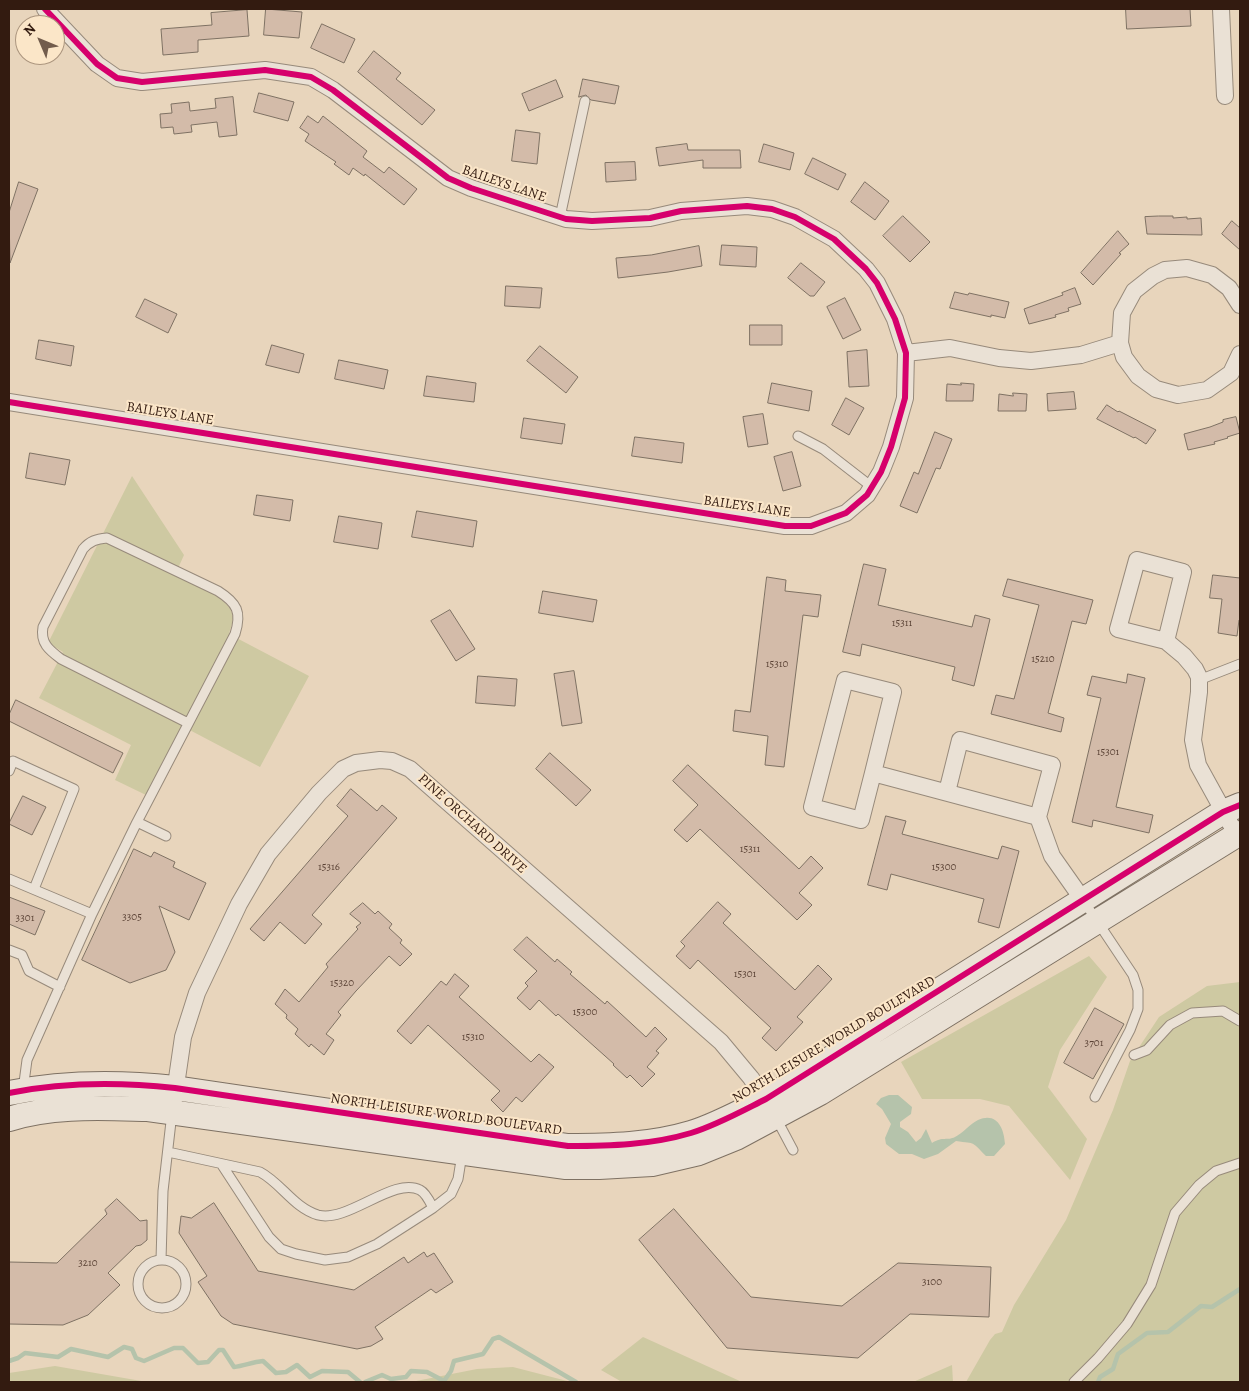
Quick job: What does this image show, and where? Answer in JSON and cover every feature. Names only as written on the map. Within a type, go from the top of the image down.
[{"type":"street","name":"BAILEYS LANE","points":[[9,402],[785,526],[811,526],[846,513],[867,495],[881,472],[891,448],[904,398],[906,353],[896,319],[877,283],[866,269],[834,239],[795,217],[772,209],[747,206],[681,211],[650,218],[592,222],[560,217],[471,188],[448,178],[333,90],[311,77],[265,70],[142,82],[117,78],[97,64],[45,9]]},
{"type":"street","points":[[1221,9],[1225,96]]},
{"type":"street","points":[[1240,305],[1229,288],[1212,275],[1187,268],[1165,270],[1152,276],[1134,291],[1122,313],[1120,343],[1124,357],[1138,376],[1156,389],[1178,395],[1207,390],[1231,372],[1240,354]]},
{"type":"street","points":[[906,353],[950,348],[999,358],[1031,361],[1081,355],[1120,343]]},
{"type":"street","points":[[1166,641],[1183,572],[1137,560],[1118,629],[1166,641],[1195,668],[1199,680],[1193,740],[1198,764],[1232,808],[1238,833]]},
{"type":"street","points":[[845,680],[893,692],[873,772],[861,820],[812,807],[845,680]]},
{"type":"street","points":[[947,792],[960,740],[1052,765],[1038,818],[1052,856],[1083,900]]},
{"type":"street","name":"PINE ORCHARD DRIVE","points":[[172,1112],[183,1037],[197,993],[239,904],[268,854],[319,793],[343,769],[356,762],[380,760],[392,761],[410,769],[721,1042],[752,1078],[770,1108]]},
{"type":"street","points":[[873,772],[1038,818]]},
{"type":"street","name":"NORTH LEISURE WORLD BOULEVARD","points":[[19,1104],[84,1084],[116,1083],[175,1088],[464,1141],[566,1167],[599,1168],[652,1164],[699,1153],[736,1138],[770,1108],[1083,900],[1232,808]]},
{"type":"street","name":"NORTH LEISURE WORLD BOULEVARD","points":[[770,1108],[820,1093],[1238,833]]},
{"type":"street","name":"NORTH LEISURE WORLD BOULEVARD","points":[[19,1104],[88,1108],[148,1108],[464,1141]]},
{"type":"lane","name":"BAILEYS LANE","points":[[560,217],[585,101]]},
{"type":"lane","points":[[798,436],[823,449],[872,487]]},
{"type":"lane","points":[[19,1104],[27,1060],[92,914],[137,822],[235,634],[239,620],[238,611],[230,598],[218,591],[107,538],[90,542],[83,549],[44,627],[42,636],[46,645],[52,653],[61,659],[188,723]]},
{"type":"lane","points":[[1199,680],[1240,664]]},
{"type":"lane","points":[[9,771],[14,761],[74,789],[34,889]]},
{"type":"lane","points":[[137,822],[166,836]]},
{"type":"lane","points":[[9,879],[92,914]]},
{"type":"lane","points":[[1083,900],[1133,975],[1138,990],[1138,1009],[1130,1030],[1095,1097]]},
{"type":"lane","points":[[9,950],[22,955],[29,971],[60,986]]},
{"type":"lane","points":[[1134,1055],[1147,1050],[1170,1025],[1192,1013],[1223,1011],[1240,1021]]},
{"type":"lane","points":[[770,1108],[793,1150]]},
{"type":"lane","points":[[161,1260],[163,1191],[172,1112]]},
{"type":"lane","points":[[222,1165],[269,1237],[281,1249],[325,1260],[348,1258],[377,1244],[433,1208],[451,1194],[458,1179],[464,1141]]},
{"type":"lane","points":[[168,1152],[246,1169],[268,1176],[291,1198],[307,1210],[319,1215],[328,1216],[354,1209],[380,1196],[411,1187],[424,1193],[433,1208]]},
{"type":"lane","points":[[1074,1382],[1098,1358],[1127,1324],[1151,1285],[1176,1213],[1199,1185],[1216,1171],[1240,1163]]},
{"type":"lane","points":[[161,1260],[176,1264],[185,1276],[186,1284],[182,1298],[176,1304],[162,1308],[146,1303],[138,1289],[138,1280],[141,1272],[146,1266],[161,1260]]},
{"type":"shaded area","points":[[132,476],[184,555],[175,575],[200,586],[219,597],[226,604],[233,618],[229,634],[309,676],[260,767],[182,726],[146,795],[115,780],[131,745],[39,698],[63,652],[48,643]]},
{"type":"shaded area","points":[[1089,956],[1107,977],[1060,1050],[1048,1087],[1087,1139],[1070,1180],[1009,1106],[980,1099],[922,1099],[901,1062]]},
{"type":"shaded area","points":[[1240,982],[1240,1382],[966,1382],[990,1340],[995,1334],[1002,1332],[1014,1305],[1066,1220],[1113,1110],[1130,1061],[1159,1017],[1207,986]]},
{"type":"shaded area","points":[[889,1095],[898,1095],[912,1107],[911,1114],[900,1122],[900,1127],[908,1132],[916,1142],[921,1138],[926,1129],[932,1143],[955,1137],[978,1120],[990,1118],[995,1120],[1001,1127],[1005,1144],[994,1156],[986,1156],[973,1144],[956,1141],[938,1154],[924,1159],[912,1154],[899,1154],[886,1144],[885,1138],[891,1124],[882,1109],[876,1104],[881,1098]]},
{"type":"shaded area","points":[[643,1337],[742,1382],[622,1382],[601,1370]]},
{"type":"shaded area","points":[[952,1365],[953,1382],[913,1382]]},
{"type":"shaded area","points":[[55,1366],[147,1382],[9,1382],[9,1373]]},
{"type":"shaded area","points":[[513,1367],[571,1382],[411,1382],[477,1369]]},
{"type":"building","points":[[266,9],[302,12],[299,38],[264,35]]},
{"type":"building","points":[[1126,9],[1190,9],[1191,26],[1127,29]]},
{"type":"building","points":[[247,10],[249,36],[198,40],[198,52],[163,55],[161,29],[212,25],[211,13]]},
{"type":"building","points":[[322,24],[355,39],[344,63],[311,48]]},
{"type":"building","points":[[374,51],[401,73],[396,79],[435,110],[422,125],[358,72]]},
{"type":"building","points":[[583,79],[619,86],[615,104],[591,100],[586,95],[579,97]]},
{"type":"building","points":[[556,80],[563,97],[529,111],[522,94]]},
{"type":"building","points":[[259,93],[294,102],[288,121],[254,112]]},
{"type":"building","points":[[233,97],[237,135],[219,137],[217,122],[191,125],[192,132],[174,134],[173,127],[161,128],[160,114],[172,113],[171,104],[189,102],[190,111],[216,108],[215,99]]},
{"type":"building","points":[[308,116],[318,123],[323,116],[367,151],[363,157],[384,173],[389,167],[417,189],[404,205],[365,174],[364,176],[353,168],[349,175],[334,164],[336,162],[305,141],[309,134],[300,128]]},
{"type":"building","points":[[516,130],[540,133],[537,164],[512,161]]},
{"type":"building","points":[[687,144],[688,150],[740,150],[741,168],[703,168],[703,160],[659,166],[656,148]]},
{"type":"building","points":[[764,144],[794,153],[790,170],[759,162]]},
{"type":"building","points":[[813,158],[846,174],[838,190],[805,174]]},
{"type":"building","points":[[635,162],[636,180],[606,182],[605,163]]},
{"type":"building","points":[[19,182],[38,189],[10,263],[9,213]]},
{"type":"building","points":[[865,182],[889,201],[875,220],[851,202]]},
{"type":"building","points":[[903,216],[930,242],[910,262],[883,236]]},
{"type":"building","points":[[1145,217],[1187,217],[1187,219],[1201,218],[1202,235],[1147,234]]},
{"type":"building","points":[[1232,221],[1240,228],[1240,250],[1222,234]]},
{"type":"building","points":[[1118,231],[1129,244],[1119,253],[1121,254],[1093,285],[1081,273]]},
{"type":"building","points":[[722,245],[757,247],[756,267],[720,265]]},
{"type":"building","points":[[699,246],[702,266],[618,278],[616,258],[651,255]]},
{"type":"building","points":[[801,263],[825,282],[814,296],[810,296],[788,278]]},
{"type":"building","points":[[506,286],[542,288],[540,308],[505,306]]},
{"type":"building","points":[[1075,288],[1081,304],[1068,308],[1069,311],[1055,315],[1056,317],[1029,324],[1024,309],[1063,295],[1062,293]]},
{"type":"building","points":[[955,292],[968,295],[969,293],[1009,302],[1005,318],[991,315],[991,317],[950,308]]},
{"type":"building","points":[[845,298],[861,330],[843,339],[827,307]]},
{"type":"building","points":[[145,299],[177,314],[168,333],[136,317]]},
{"type":"building","points":[[750,325],[782,325],[782,345],[750,345]]},
{"type":"building","points":[[39,340],[74,346],[71,366],[36,359]]},
{"type":"building","points":[[272,345],[304,354],[299,373],[266,365]]},
{"type":"building","points":[[540,346],[578,377],[566,393],[527,361]]},
{"type":"building","points":[[867,350],[869,386],[849,387],[847,352]]},
{"type":"building","points":[[339,360],[388,370],[384,389],[335,379]]},
{"type":"building","points":[[427,376],[476,383],[474,402],[424,396]]},
{"type":"building","points":[[772,383],[812,391],[809,411],[768,403]]},
{"type":"building","points":[[961,383],[974,384],[973,401],[946,401],[947,384],[961,385]]},
{"type":"building","points":[[1074,392],[1076,409],[1048,411],[1047,394]]},
{"type":"building","points":[[1013,393],[1027,394],[1026,411],[998,411],[999,394],[1013,396]]},
{"type":"building","points":[[846,398],[864,408],[849,435],[832,425]]},
{"type":"building","points":[[1107,405],[1156,430],[1146,444],[1097,419]]},
{"type":"building","points":[[763,414],[768,444],[748,447],[743,417]]},
{"type":"building","points":[[1236,417],[1240,433],[1214,442],[1215,444],[1188,450],[1184,434]]},
{"type":"building","points":[[524,418],[565,424],[562,444],[521,438]]},
{"type":"building","points":[[935,432],[952,439],[940,469],[936,468],[917,513],[900,506],[914,472],[918,474]]},
{"type":"building","points":[[635,437],[684,443],[682,463],[632,456]]},
{"type":"building","points":[[792,452],[801,486],[783,491],[774,457]]},
{"type":"building","points":[[30,453],[70,460],[65,485],[26,478]]},
{"type":"building","points":[[257,495],[293,500],[290,521],[254,515]]},
{"type":"building","points":[[417,511],[477,521],[473,547],[412,537]]},
{"type":"building","points":[[339,516],[382,523],[378,549],[334,542]]},
{"type":"building","points":[[864,564],[886,569],[878,605],[972,627],[975,615],[990,619],[974,686],[952,680],[955,667],[862,644],[860,656],[843,652]]},
{"type":"building","points":[[1213,575],[1240,578],[1240,620],[1237,636],[1218,633],[1222,599],[1210,598]]},
{"type":"building","points":[[767,577],[786,580],[785,591],[821,595],[818,617],[803,615],[784,767],[765,765],[768,736],[733,731],[735,710],[750,712]]},
{"type":"building","points":[[1008,579],[1093,600],[1086,624],[1072,621],[1048,713],[1064,718],[1061,732],[991,714],[996,695],[1014,699],[1039,605],[1003,596]]},
{"type":"building","points":[[543,591],[597,600],[593,622],[539,613]]},
{"type":"building","points":[[450,610],[475,649],[456,661],[431,621]]},
{"type":"building","points":[[574,671],[582,723],[562,726],[554,674]]},
{"type":"building","points":[[1128,674],[1145,678],[1116,807],[1153,815],[1149,833],[1093,820],[1092,827],[1072,822],[1101,698],[1087,695],[1092,676],[1126,683]]},
{"type":"building","points":[[478,676],[517,679],[515,706],[476,703]]},
{"type":"building","points":[[16,700],[123,753],[113,773],[9,721],[9,715]]},
{"type":"building","points":[[550,753],[591,790],[576,806],[536,769]]},
{"type":"building","points":[[688,765],[799,869],[811,856],[823,868],[799,893],[812,905],[797,920],[700,829],[687,842],[674,830],[698,805],[673,781]]},
{"type":"building","points":[[351,789],[377,811],[382,805],[397,818],[312,915],[322,924],[305,944],[280,922],[264,941],[250,929],[348,816],[337,806]]},
{"type":"building","points":[[23,796],[46,807],[32,835],[9,824]]},
{"type":"building","points":[[886,816],[906,821],[902,834],[998,859],[1002,846],[1019,851],[999,928],[978,922],[984,899],[891,874],[887,890],[868,885]]},
{"type":"building","points":[[134,849],[151,857],[154,852],[175,862],[173,867],[206,883],[189,920],[159,906],[175,952],[166,970],[130,983],[82,960]]},
{"type":"building","points":[[9,897],[45,911],[35,935],[9,924]]},
{"type":"building","points":[[718,902],[731,914],[723,923],[795,990],[818,965],[832,979],[797,1017],[803,1022],[776,1051],[762,1038],[771,1028],[698,960],[690,969],[676,956],[685,946],[681,942]]},
{"type":"building","points":[[363,903],[375,914],[378,911],[392,924],[389,928],[402,940],[400,943],[412,954],[400,966],[389,956],[356,991],[338,1012],[341,1015],[326,1034],[334,1040],[324,1055],[311,1044],[309,1047],[295,1034],[298,1029],[275,1004],[285,989],[299,1002],[328,967],[326,964],[358,929],[356,927],[361,923],[350,914]]},
{"type":"building","points":[[527,937],[555,962],[557,959],[572,972],[570,974],[605,1004],[607,1001],[646,1037],[655,1027],[667,1039],[656,1051],[659,1053],[647,1067],[655,1074],[642,1087],[630,1075],[627,1078],[558,1014],[556,1016],[539,1000],[530,1010],[517,998],[528,986],[525,983],[537,971],[514,950]]},
{"type":"building","points":[[455,974],[469,986],[459,997],[531,1062],[539,1054],[554,1067],[522,1102],[516,1097],[503,1112],[491,1100],[500,1091],[428,1025],[411,1044],[397,1031],[441,981],[446,985]]},
{"type":"building","points":[[1095,1008],[1124,1024],[1093,1079],[1064,1063]]},
{"type":"building","points":[[117,1199],[140,1221],[147,1220],[147,1240],[141,1245],[136,1246],[108,1273],[120,1285],[88,1315],[63,1325],[9,1324],[9,1262],[57,1263],[107,1214],[105,1210]]},
{"type":"building","points":[[214,1203],[258,1271],[354,1290],[404,1257],[408,1263],[424,1252],[427,1257],[434,1253],[453,1282],[436,1293],[431,1289],[375,1327],[383,1339],[371,1346],[357,1349],[233,1324],[221,1316],[198,1282],[207,1276],[179,1233],[181,1216],[191,1218]]},
{"type":"building","points":[[674,1209],[751,1297],[842,1306],[898,1263],[991,1267],[989,1317],[910,1314],[858,1358],[727,1348],[639,1240]]},
{"type":"waterway","points":[[1098,1382],[1100,1377],[1113,1369],[1118,1354],[1147,1333],[1168,1332],[1201,1306],[1212,1307],[1240,1289]]},
{"type":"waterway","points":[[365,1382],[382,1375],[391,1379],[406,1377],[411,1371],[427,1372],[444,1381],[451,1371],[454,1361],[483,1354],[493,1339],[499,1337],[576,1382]]},
{"type":"waterway","points":[[9,1361],[25,1353],[58,1357],[71,1349],[108,1357],[124,1347],[132,1349],[136,1358],[144,1361],[174,1348],[183,1348],[198,1363],[208,1362],[219,1350],[223,1350],[234,1367],[263,1361],[276,1373],[286,1372],[297,1365],[310,1377],[322,1371],[348,1372],[360,1382]]},
{"type":"cycle path","points":[[9,402],[785,526],[811,526],[846,513],[867,495],[881,472],[891,447],[905,398],[906,353],[895,319],[877,283],[866,269],[834,239],[795,217],[772,209],[747,206],[681,211],[650,218],[592,221],[566,219],[471,188],[448,178],[333,90],[311,77],[265,70],[142,82],[117,78],[97,64],[45,9]]},
{"type":"cycle path","points":[[9,1093],[71,1085],[154,1086],[568,1146],[630,1144],[676,1137],[710,1126],[766,1099],[1223,812],[1240,805]]}]
